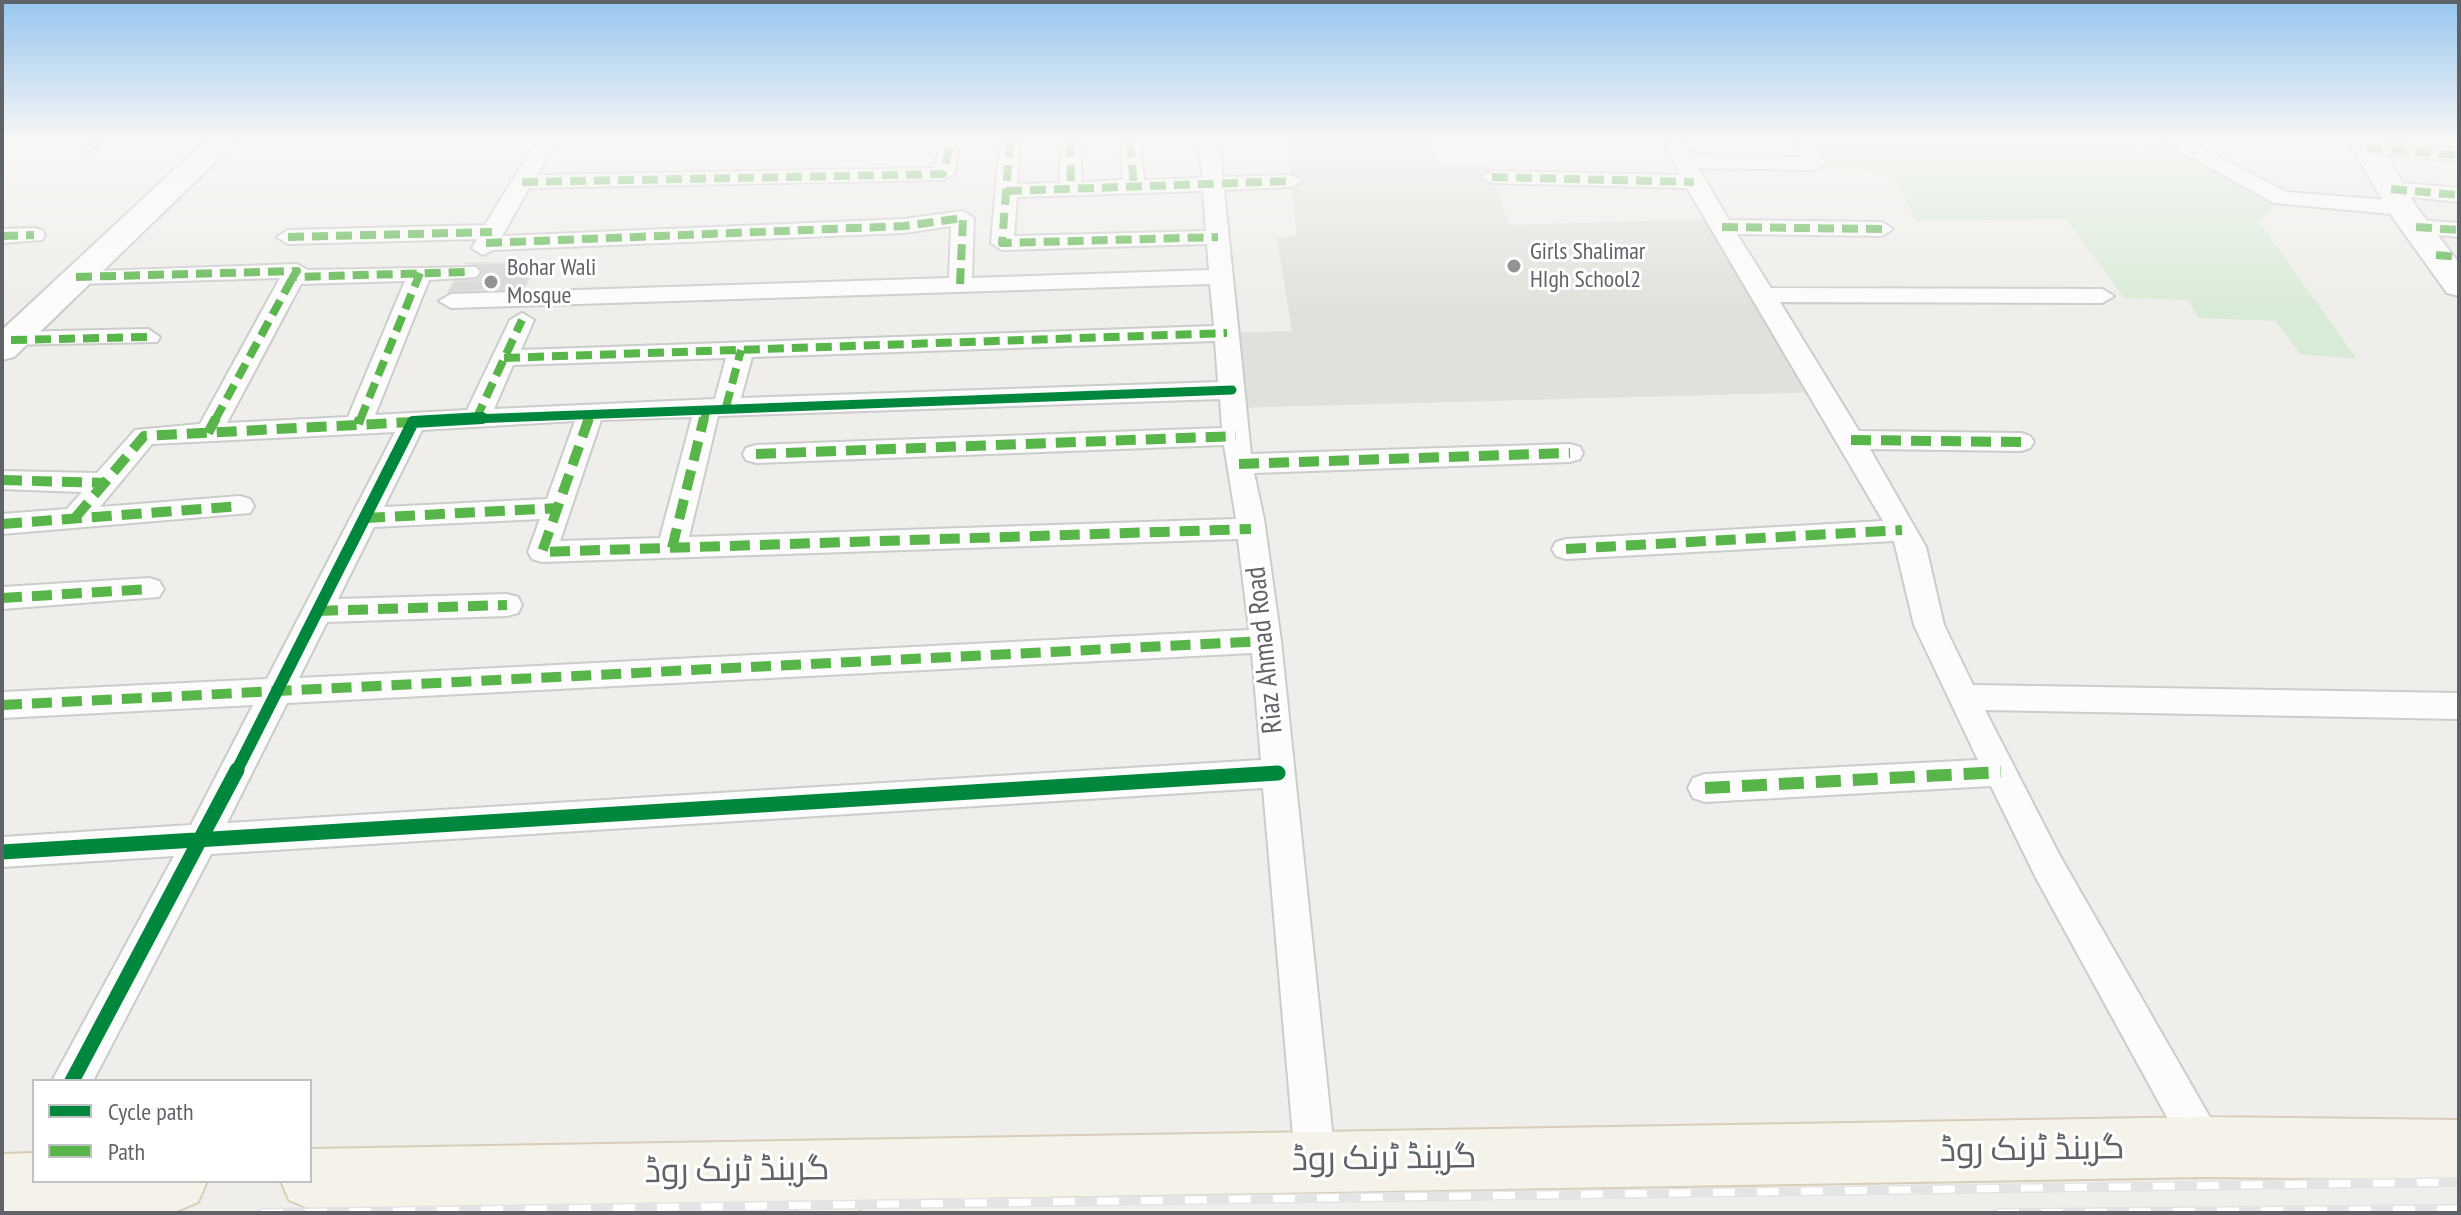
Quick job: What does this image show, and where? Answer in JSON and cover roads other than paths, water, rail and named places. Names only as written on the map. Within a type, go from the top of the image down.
[{"type":"main road","name":"گرینڈ ٹرنک روڈ","points":[[312,1179],[832,1191],[1315,1159],[2205,1147],[2459,1150]]},
{"type":"street","points":[[7,345],[161,198]]},
{"type":"street","points":[[513,198],[451,301],[1221,277]]},
{"type":"street","points":[[1005,198],[1002,243],[1218,237]]},
{"type":"street","name":"Riaz Ahmad Road","points":[[1214,198],[1238,450],[1266,641],[1315,1159]]},
{"type":"street","points":[[1705,198],[1912,547],[1929,625],[1963,697],[2048,867],[2205,1147]]},
{"type":"street","points":[[2281,198],[2403,208],[2459,230]]},
{"type":"street","points":[[2397,198],[2448,256],[2459,286]]},
{"type":"street","points":[[2403,208],[2447,198]]},
{"type":"street","points":[[288,237],[489,237],[904,226],[963,218],[960,285]]},
{"type":"street","points":[[1722,227],[1882,229]]},
{"type":"street","points":[[2,236],[34,235]]},
{"type":"street","points":[[76,277],[297,271],[208,433]]},
{"type":"street","points":[[293,277],[468,272]]},
{"type":"street","points":[[358,424],[420,273]]},
{"type":"street","points":[[1763,295],[2102,296]]},
{"type":"street","points":[[476,419],[522,320]]},
{"type":"street","points":[[504,358],[1227,333]]},
{"type":"street","points":[[7,345],[148,337]]},
{"type":"street","points":[[672,548],[717,407],[741,350]]},
{"type":"street","points":[[75,518],[144,436],[591,412],[1232,390]]},
{"type":"street","points":[[591,412],[542,552],[1251,529]]},
{"type":"street","points":[[73,1079],[201,840],[413,422]]},
{"type":"street","points":[[1851,440],[2021,442]]},
{"type":"street","points":[[756,454],[1238,450],[1570,453]]},
{"type":"street","points":[[2,480],[105,483]]},
{"type":"street","points":[[2,524],[240,506]]},
{"type":"street","points":[[365,518],[558,508]]},
{"type":"street","points":[[1566,549],[1902,530]]},
{"type":"street","points":[[2,598],[149,589]]},
{"type":"street","points":[[318,611],[507,605]]},
{"type":"street","points":[[2,705],[1266,641]]},
{"type":"street","points":[[1963,697],[2459,706]]},
{"type":"street","points":[[1705,788],[2001,772]]},
{"type":"street","points":[[2,852],[1278,773]]},
{"type":"railway","points":[[261,1213],[2459,1182]]},
{"type":"railway","points":[[1997,1213],[2459,1209]]},
{"type":"place","name":"Girls Shalimar HIgh School2","points":[[1514,266]]},
{"type":"place","name":"Bohar Wali Mosque","points":[[491,282]]}]
